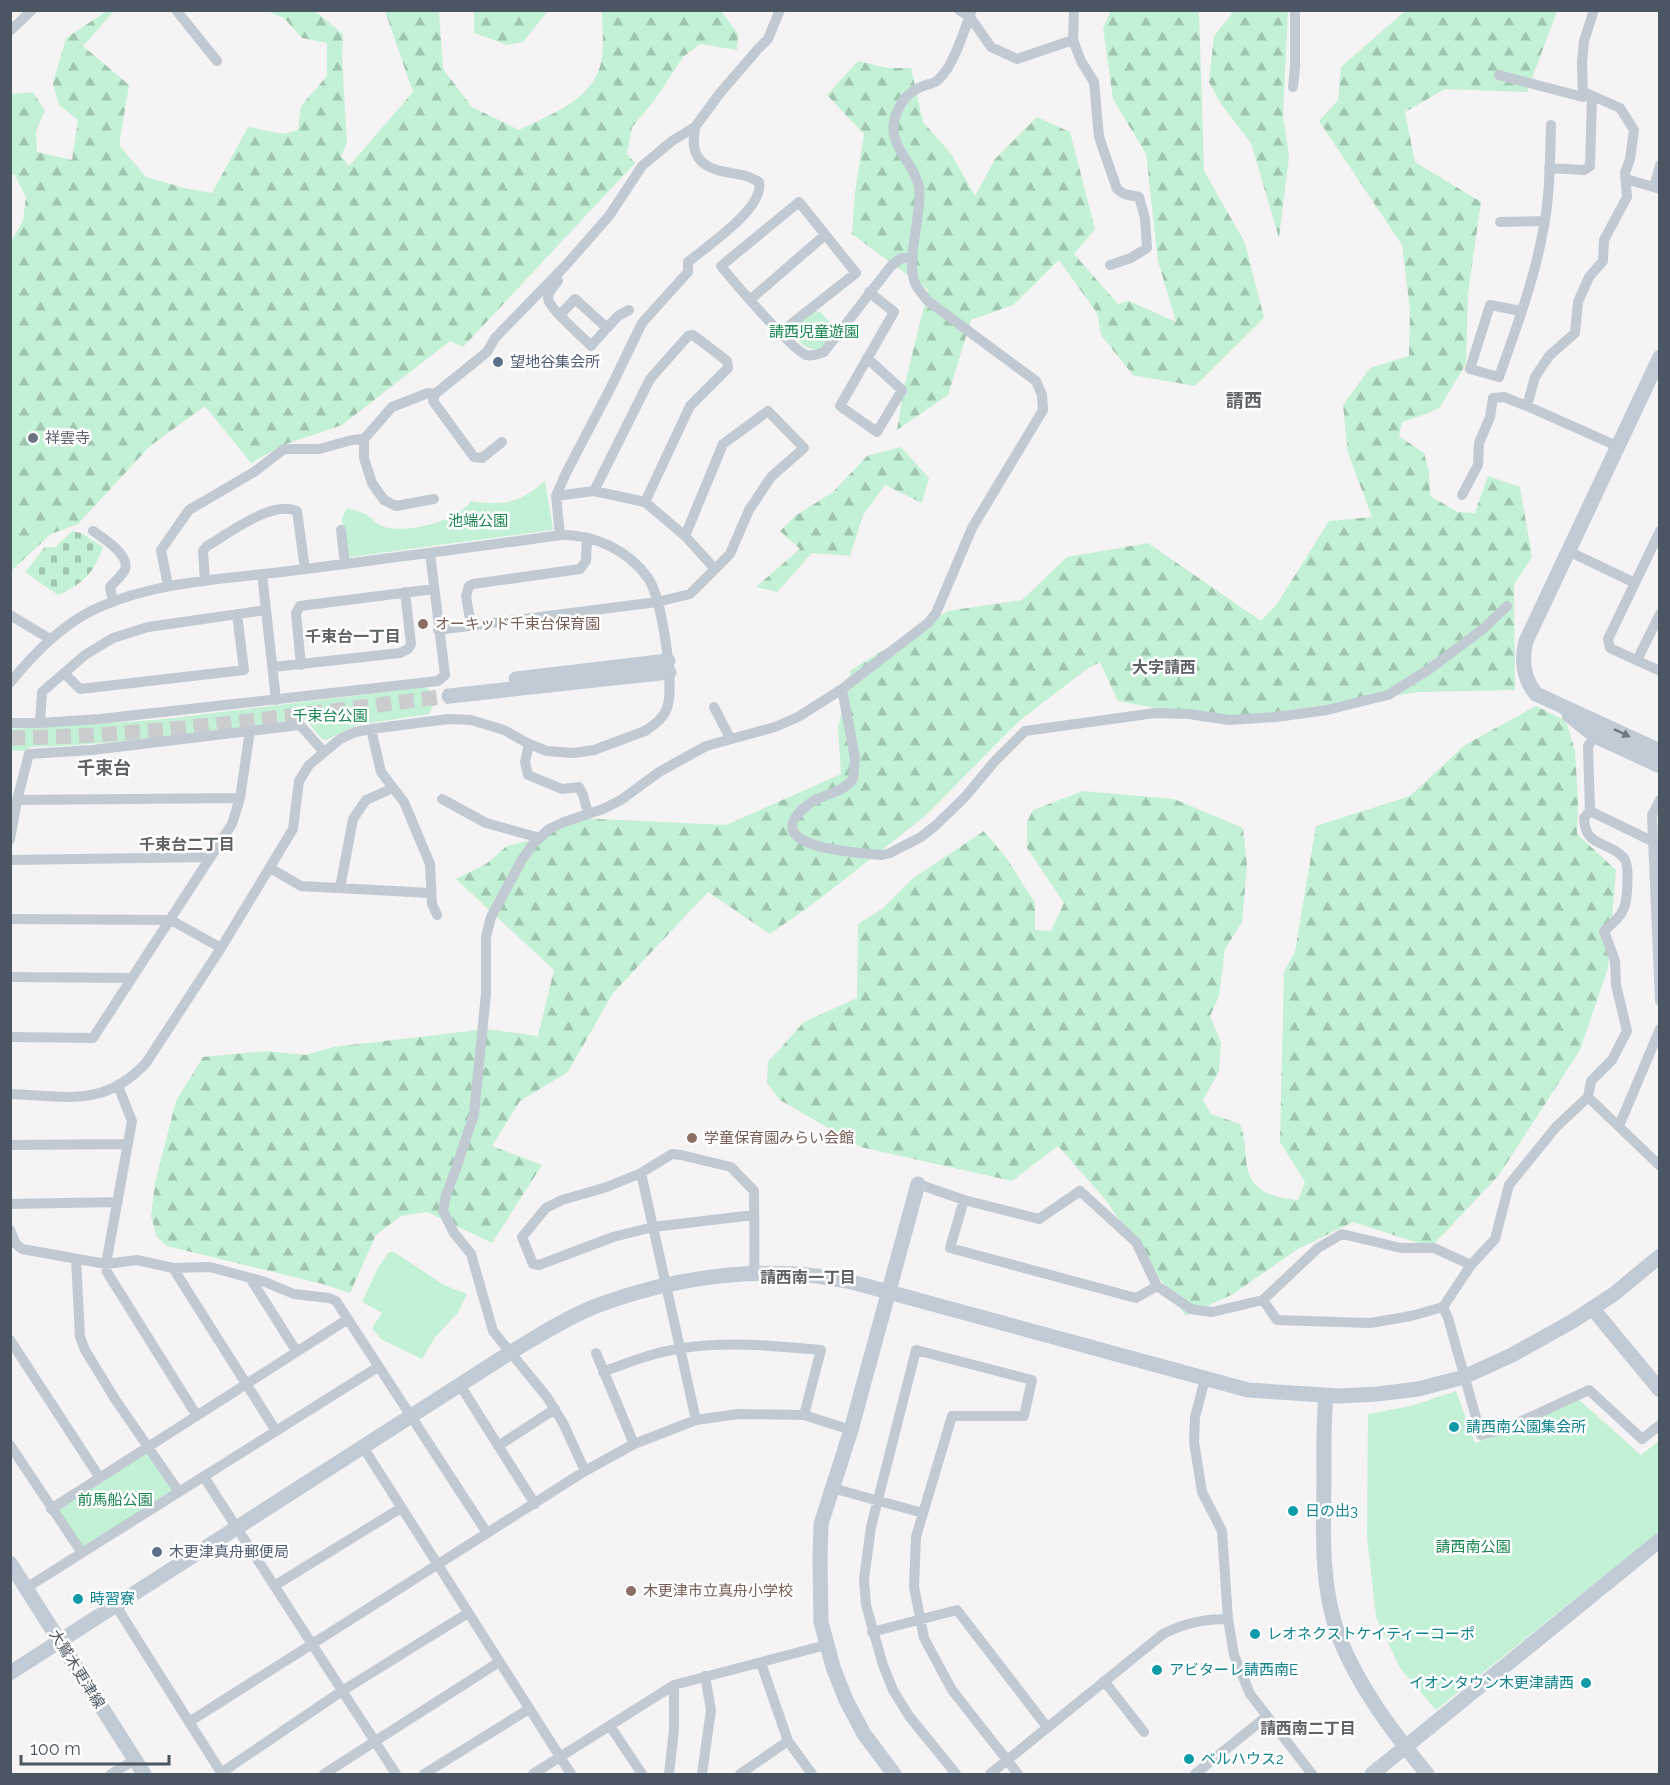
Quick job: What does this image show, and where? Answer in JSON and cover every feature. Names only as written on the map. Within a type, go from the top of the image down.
[{"type":"street","points":[[10,31],[32,10]]},
{"type":"street","points":[[177,10],[183,21],[217,61]]},
{"type":"street","points":[[502,442],[482,458],[474,457],[433,401],[435,394],[487,352],[495,338],[566,265],[609,216],[642,166],[672,141],[696,127],[728,84],[768,39],[780,10]]},
{"type":"street","points":[[959,10],[971,14],[991,48],[1017,59],[1073,40]]},
{"type":"street","points":[[1074,10],[1073,40],[1081,61],[1094,82],[1098,137],[1118,189],[1124,194],[1139,197],[1145,218],[1147,248],[1131,258],[1110,266]]},
{"type":"street","points":[[1293,87],[1295,10]]},
{"type":"street","points":[[1549,168],[1584,170],[1590,166],[1588,97],[1582,62],[1584,41],[1594,10]]},
{"type":"street","points":[[585,1471],[555,1409],[493,1331],[471,1254],[454,1233],[444,1211],[446,1195],[474,1114],[486,994],[487,928],[490,917],[523,858],[540,838],[555,826],[621,800],[659,772],[706,746],[783,724],[798,717],[842,689],[928,623],[936,613],[972,528],[1043,410],[1042,394],[1036,381],[928,301],[915,284],[914,258],[919,190],[916,173],[899,151],[893,133],[896,114],[905,96],[937,81],[943,74],[971,14]]},
{"type":"street","points":[[1499,75],[1588,97],[1620,108],[1634,130],[1630,159],[1625,173],[1627,197],[1604,240],[1602,261],[1589,277],[1578,302],[1575,333],[1549,356],[1535,377],[1527,406]]},
{"type":"street","points":[[1521,311],[1490,304],[1470,369],[1499,377],[1521,311],[1543,235],[1551,125]]},
{"type":"street","points":[[561,535],[556,496],[642,323],[688,272],[688,262],[750,210],[760,189],[759,182],[745,175],[717,172],[707,167],[694,146],[696,127]]},
{"type":"street","points":[[1626,179],[1657,188],[1659,165]]},
{"type":"street","points":[[781,333],[856,273],[799,202],[721,266],[781,333],[797,349],[807,355],[815,356],[824,352],[891,266],[901,258],[914,258]]},
{"type":"street","points":[[1500,222],[1544,222]]},
{"type":"street","points":[[751,299],[825,235]]},
{"type":"street","points":[[566,265],[564,272],[550,291],[548,297],[550,304],[591,346],[618,316],[629,310]]},
{"type":"street","points":[[867,358],[902,390],[877,432],[840,406],[867,358],[894,312],[869,292]]},
{"type":"street","points":[[560,315],[575,299],[607,328]]},
{"type":"street","points":[[594,491],[650,379],[688,336],[693,335],[727,361],[728,368],[690,406],[645,502]]},
{"type":"street","points":[[1659,357],[1654,385],[1617,446],[1526,641],[1522,656],[1531,688],[1536,694],[1659,751]]},
{"type":"street","points":[[434,499],[396,506],[384,500],[372,483],[364,458],[364,439],[392,407],[428,393],[435,394]]},
{"type":"street","points":[[1462,495],[1478,465],[1479,443],[1490,417],[1493,398],[1504,397],[1617,446]]},
{"type":"street","points":[[438,630],[657,602],[690,594],[730,554],[749,510],[771,477],[804,448],[768,411],[723,444],[685,536]]},
{"type":"street","points":[[168,586],[161,550],[189,510],[254,472],[284,449],[319,449],[364,439]]},
{"type":"street","points":[[556,496],[594,491],[645,502],[685,536],[715,569]]},
{"type":"street","points":[[205,580],[203,552],[207,546],[271,509],[291,508],[297,511],[305,569]]},
{"type":"street","points":[[341,530],[345,564]]},
{"type":"street","points":[[93,531],[113,546],[125,561],[125,568],[110,587],[113,602]]},
{"type":"street","points":[[1659,531],[1608,639],[1610,648],[1659,671]]},
{"type":"street","points":[[10,683],[50,639],[94,610],[129,596],[205,580],[429,554],[561,535],[587,537],[612,547],[632,560],[650,580],[657,602],[668,667],[670,695],[667,710],[658,722],[645,731],[585,752],[547,752],[504,730],[471,720],[448,719],[371,729],[355,732],[340,739],[309,765],[299,781],[293,829],[221,948],[146,1063],[134,1076],[102,1094],[82,1096],[10,1094]]},
{"type":"street","points":[[471,626],[466,596],[468,586],[580,569],[586,561],[587,537]]},
{"type":"street","points":[[1568,551],[1635,583]]},
{"type":"street","points":[[10,723],[40,723],[276,700],[438,681],[445,675],[429,554]]},
{"type":"street","points":[[262,574],[276,700]]},
{"type":"street","points":[[301,665],[296,613],[300,606],[434,589]]},
{"type":"street","points":[[273,667],[400,653],[408,649],[411,644],[405,592]]},
{"type":"street","points":[[842,689],[855,759],[853,779],[846,786],[808,804],[797,815],[793,826],[794,832],[805,842],[821,848],[882,855],[921,837],[935,826],[965,797],[994,762],[1025,731],[1155,713],[1189,714],[1229,720],[1276,717],[1327,710],[1388,695],[1431,668],[1483,629],[1507,606]]},
{"type":"street","points":[[40,723],[42,692],[85,655],[112,638],[148,627],[266,610]]},
{"type":"street","points":[[64,673],[80,689],[244,670],[237,614]]},
{"type":"street","points":[[1638,660],[1659,614]]},
{"type":"street","points":[[10,615],[50,639]]},
{"type":"street","points":[[448,693],[550,674],[668,667]]},
{"type":"street","points":[[1550,700],[1595,735],[1659,766]]},
{"type":"street","points":[[714,707],[729,738]]},
{"type":"street","points":[[10,840],[29,754],[92,750],[300,725],[323,752]]},
{"type":"street","points":[[371,729],[378,765],[405,802],[429,864],[430,893],[437,915]]},
{"type":"street","points":[[10,1037],[93,1038],[232,824],[240,798],[250,731]]},
{"type":"street","points":[[1263,1300],[1278,1320],[1370,1323],[1411,1316],[1443,1307],[1471,1265],[1495,1239],[1509,1185],[1556,1127],[1588,1097],[1591,1081],[1612,1060],[1627,1031],[1616,985],[1615,961],[1604,931],[1618,919],[1625,905],[1627,861],[1621,855],[1590,838],[1584,830],[1584,818],[1590,811],[1588,746],[1595,735]]},
{"type":"street","points":[[529,744],[525,762],[528,775],[562,789],[579,787],[588,813]]},
{"type":"street","points":[[340,888],[353,819],[366,800],[393,788]]},
{"type":"street","points":[[17,800],[240,798]]},
{"type":"street","points":[[442,799],[486,822],[540,838]]},
{"type":"street","points":[[1659,800],[1652,815],[1656,843],[1659,1001]]},
{"type":"street","points":[[1590,811],[1656,843]]},
{"type":"street","points":[[10,860],[210,858]]},
{"type":"street","points":[[270,868],[301,886],[430,893]]},
{"type":"street","points":[[10,919],[171,920],[221,948]]},
{"type":"street","points":[[10,977],[132,978]]},
{"type":"street","points":[[1619,1126],[1659,1029]]},
{"type":"street","points":[[118,1086],[132,1121],[106,1264],[107,1272],[197,1416]]},
{"type":"street","points":[[1588,1097],[1659,1166]]},
{"type":"street","points":[[10,1144],[128,1144]]},
{"type":"street","points":[[754,1215],[653,1227],[613,1237],[539,1265],[533,1264],[522,1237],[546,1208],[562,1200],[607,1187],[641,1173],[672,1154],[731,1167],[754,1191],[754,1215],[754,1274]]},
{"type":"street","points":[[641,1173],[696,1420]]},
{"type":"street","points":[[894,1774],[864,1734],[846,1700],[826,1645],[821,1622],[821,1524],[851,1430],[918,1184],[964,1200],[1039,1219],[1080,1191],[1136,1242],[1157,1286],[1191,1309],[1212,1312],[1263,1300],[1318,1248],[1341,1234],[1401,1248],[1434,1248],[1471,1265]]},
{"type":"street","points":[[964,1200],[950,1248],[1136,1298],[1157,1286]]},
{"type":"street","points":[[10,1204],[117,1202]]},
{"type":"street","points":[[10,1230],[16,1244],[22,1249],[106,1264],[137,1260],[173,1268],[210,1267],[294,1294],[329,1298],[336,1301],[487,1533]]},
{"type":"street","points":[[10,1673],[511,1352],[562,1322],[594,1307],[666,1285],[724,1275],[754,1274],[799,1274],[848,1281],[1248,1390],[1326,1397],[1418,1389],[1464,1377],[1549,1335],[1614,1294],[1659,1256]]},
{"type":"street","points":[[76,1259],[80,1337],[85,1350],[178,1492]]},
{"type":"street","points":[[173,1268],[276,1431]]},
{"type":"street","points":[[250,1278],[297,1352]]},
{"type":"street","points":[[1443,1307],[1481,1435],[1502,1430],[1589,1390],[1641,1439],[1659,1425]]},
{"type":"street","points":[[1592,1308],[1659,1389]]},
{"type":"street","points":[[51,1509],[348,1319]]},
{"type":"street","points":[[10,1340],[100,1478]]},
{"type":"street","points":[[603,1372],[680,1348],[761,1344],[822,1350],[804,1415]]},
{"type":"street","points":[[956,1774],[909,1716],[893,1690],[872,1632],[866,1605],[864,1579],[871,1527],[916,1350],[1032,1380],[1024,1416],[952,1416],[916,1537],[914,1587],[924,1638],[952,1690],[1018,1774]]},
{"type":"street","points":[[596,1353],[633,1444]]},
{"type":"street","points":[[27,1588],[378,1367]]},
{"type":"street","points":[[1205,1379],[1196,1417],[1194,1442],[1202,1491],[1222,1531],[1228,1618],[1234,1655],[1250,1694],[1312,1774]]},
{"type":"street","points":[[460,1385],[535,1504]]},
{"type":"street","points":[[1326,1397],[1323,1538],[1327,1583],[1338,1634],[1358,1678],[1405,1748],[1427,1774]]},
{"type":"street","points":[[498,1446],[555,1409]]},
{"type":"street","points":[[189,1722],[585,1471],[633,1444],[696,1420],[738,1414],[804,1415],[851,1430]]},
{"type":"street","points":[[10,1445],[82,1553]]},
{"type":"street","points":[[363,1447],[571,1774]]},
{"type":"street","points":[[204,1477],[396,1774]]},
{"type":"street","points":[[832,1488],[923,1513]]},
{"type":"street","points":[[274,1586],[401,1508]]},
{"type":"street","points":[[1372,1774],[1659,1540]]},
{"type":"street","name":"大鷲木更津線","points":[[10,1563],[144,1774]]},
{"type":"street","points":[[116,1606],[221,1774],[342,1691],[468,1613]]},
{"type":"street","points":[[872,1632],[957,1610],[1047,1727]]},
{"type":"street","points":[[990,1774],[1163,1634],[1182,1624],[1205,1619],[1228,1618]]},
{"type":"street","points":[[533,1774],[674,1685],[826,1645]]},
{"type":"street","points":[[324,1774],[499,1662]]},
{"type":"street","points":[[761,1663],[788,1741],[812,1774]]},
{"type":"street","points":[[702,1774],[711,1710],[705,1676]]},
{"type":"street","points":[[1104,1681],[1144,1732]]},
{"type":"street","points":[[669,1774],[674,1729],[674,1685]]},
{"type":"street","points":[[424,1774],[529,1709]]},
{"type":"street","points":[[1195,1774],[1266,1717]]},
{"type":"street","points":[[610,1726],[642,1774]]},
{"type":"street","points":[[740,1774],[788,1741]]},
{"type":"street","points":[[111,1774],[135,1760]]},
{"type":"green space","points":[[474,10],[548,11],[523,42],[508,45],[474,33]]},
{"type":"green space","points":[[107,11],[114,11],[83,46],[129,85],[119,145],[146,177],[212,193],[248,127],[284,134],[298,130],[301,106],[327,76],[327,43],[302,38],[284,18],[267,11],[315,11],[343,34],[342,58],[347,143],[341,156],[349,166],[413,92],[385,11],[439,11],[443,69],[472,107],[519,130],[571,103],[591,84],[598,72],[602,57],[602,11],[721,11],[738,34],[737,50],[700,44],[683,57],[654,101],[632,127],[627,154],[635,163],[463,347],[450,341],[342,425],[283,445],[251,463],[205,406],[150,446],[78,524],[51,534],[11,571],[10,243],[23,221],[26,197],[14,174],[11,176],[11,94],[33,92],[45,111],[36,130],[37,152],[72,160],[78,120],[59,105],[53,84],[66,38]]},
{"type":"green space","points":[[1111,11],[1199,11],[1204,171],[1245,243],[1264,318],[1195,386],[1133,375],[1101,335],[1097,313],[1059,260],[1013,305],[971,320],[948,395],[897,430],[904,388],[928,290],[852,234],[855,193],[864,134],[827,95],[858,61],[888,68],[911,68],[923,122],[952,155],[975,196],[995,159],[1037,117],[1070,132],[1095,229],[1074,254],[1118,304],[1129,301],[1176,322],[1158,261],[1146,154],[1113,99],[1103,28]]},
{"type":"green space","points":[[1234,11],[1288,11],[1283,115],[1289,157],[1279,238],[1251,143],[1221,104],[1209,82],[1214,36]]},
{"type":"green space","points":[[1405,11],[1557,11],[1527,92],[1445,89],[1405,112],[1415,162],[1481,202],[1468,294],[1466,364],[1440,407],[1402,422],[1399,436],[1424,453],[1429,472],[1430,496],[1458,512],[1475,513],[1488,476],[1520,487],[1532,557],[1514,585],[1515,690],[1420,692],[1211,721],[1183,713],[1118,701],[1100,662],[1087,669],[1019,721],[925,816],[817,901],[770,934],[708,892],[613,993],[568,1072],[520,1101],[492,1146],[542,1165],[492,1243],[427,1212],[401,1216],[376,1235],[350,1293],[323,1284],[167,1246],[157,1237],[151,1216],[155,1183],[176,1101],[203,1057],[266,1051],[305,1055],[334,1047],[487,1029],[538,1036],[554,970],[456,879],[486,864],[507,846],[531,840],[576,818],[726,825],[841,774],[838,728],[851,670],[948,611],[1022,600],[1067,557],[1148,543],[1261,621],[1277,604],[1329,521],[1372,517],[1348,453],[1343,405],[1370,368],[1409,356],[1410,310],[1402,245],[1319,121],[1338,100],[1341,67]]},
{"type":"green space","name":"請西児童遊園","points":[[813,311],[820,312],[837,329],[826,344],[817,350],[806,347],[788,332]]},
{"type":"green space","points":[[901,447],[929,478],[922,503],[885,485],[863,515],[850,556],[812,553],[777,592],[756,587],[800,549],[780,531],[795,516],[833,492],[867,456]]},
{"type":"green space","name":"池端公園","points":[[545,481],[552,530],[350,557],[347,554],[342,518],[347,508],[365,514],[384,527],[405,529],[444,520],[471,501],[502,503],[511,501],[527,494]]},
{"type":"green space","points":[[72,531],[81,533],[103,547],[86,577],[58,595],[25,572],[45,547],[56,547]]},
{"type":"green space","name":"千束台公園","points":[[426,687],[429,689],[433,706],[429,714],[357,725],[326,740],[322,739],[305,719],[133,740],[30,747],[24,751],[11,750],[10,729],[156,720]]},
{"type":"green space","points":[[1536,706],[1566,721],[1575,751],[1578,800],[1577,834],[1616,870],[1608,968],[1580,1050],[1499,1175],[1431,1247],[1353,1222],[1298,1249],[1233,1294],[1186,1316],[1105,1199],[1058,1146],[1012,1181],[861,1147],[780,1100],[767,1083],[768,1062],[804,1022],[857,998],[858,924],[882,909],[912,879],[984,831],[1007,859],[1035,903],[1035,930],[1051,931],[1064,903],[1027,848],[1027,822],[1033,810],[1083,791],[1174,799],[1243,828],[1247,866],[1242,922],[1225,949],[1219,996],[1210,1016],[1221,1043],[1219,1071],[1203,1100],[1211,1114],[1240,1124],[1248,1171],[1256,1185],[1261,1190],[1275,1196],[1298,1200],[1305,1182],[1280,1142],[1284,971],[1295,952],[1316,826],[1410,796],[1465,745]]},
{"type":"green space","points":[[389,1252],[394,1252],[444,1285],[467,1294],[458,1313],[435,1337],[422,1359],[381,1339],[372,1328],[382,1313],[362,1302],[379,1266]]},
{"type":"green space","name":"請西南公園","points":[[1456,1391],[1475,1443],[1526,1423],[1577,1398],[1641,1455],[1659,1441],[1659,1532],[1436,1710],[1400,1668],[1376,1617],[1367,1537],[1368,1414],[1411,1406]]},
{"type":"green space","name":"前馬船公園","points":[[147,1451],[175,1492],[83,1550],[55,1509]]},
{"type":"tunnel","points":[[10,738],[175,729],[449,696]]},
{"type":"place","name":"望地谷集会所","points":[[498,362]]},
{"type":"place","name":"祥雲寺","points":[[33,438]]},
{"type":"place","name":"オーキッド千束台保育園","points":[[423,624]]},
{"type":"place","name":"学童保育園みらい会館","points":[[692,1138]]},
{"type":"place","name":"請西南公園集会所","points":[[1454,1427]]},
{"type":"place","name":"日の出3","points":[[1293,1511]]},
{"type":"place","name":"木更津真舟郵便局","points":[[157,1552]]},
{"type":"place","name":"木更津市立真舟小学校","points":[[631,1591]]},
{"type":"place","name":"時習寮","points":[[78,1599]]},
{"type":"place","name":"レオネクストケイティーコーポ","points":[[1255,1634]]},
{"type":"place","name":"アビターレ請西南E","points":[[1157,1670]]},
{"type":"place","name":"イオンタウン木更津請西","points":[[1586,1683]]},
{"type":"place","name":"ベルハウス2","points":[[1189,1759]]},
{"type":"district","name":"請西","points":[[1244,401]]},
{"type":"district","name":"千束台一丁目","points":[[353,636]]},
{"type":"district","name":"大字請西","points":[[1164,667]]},
{"type":"district","name":"千束台","points":[[104,768]]},
{"type":"district","name":"千束台二丁目","points":[[187,844]]},
{"type":"district","name":"請西南一丁目","points":[[808,1277]]},
{"type":"district","name":"請西南二丁目","points":[[1308,1728]]}]
